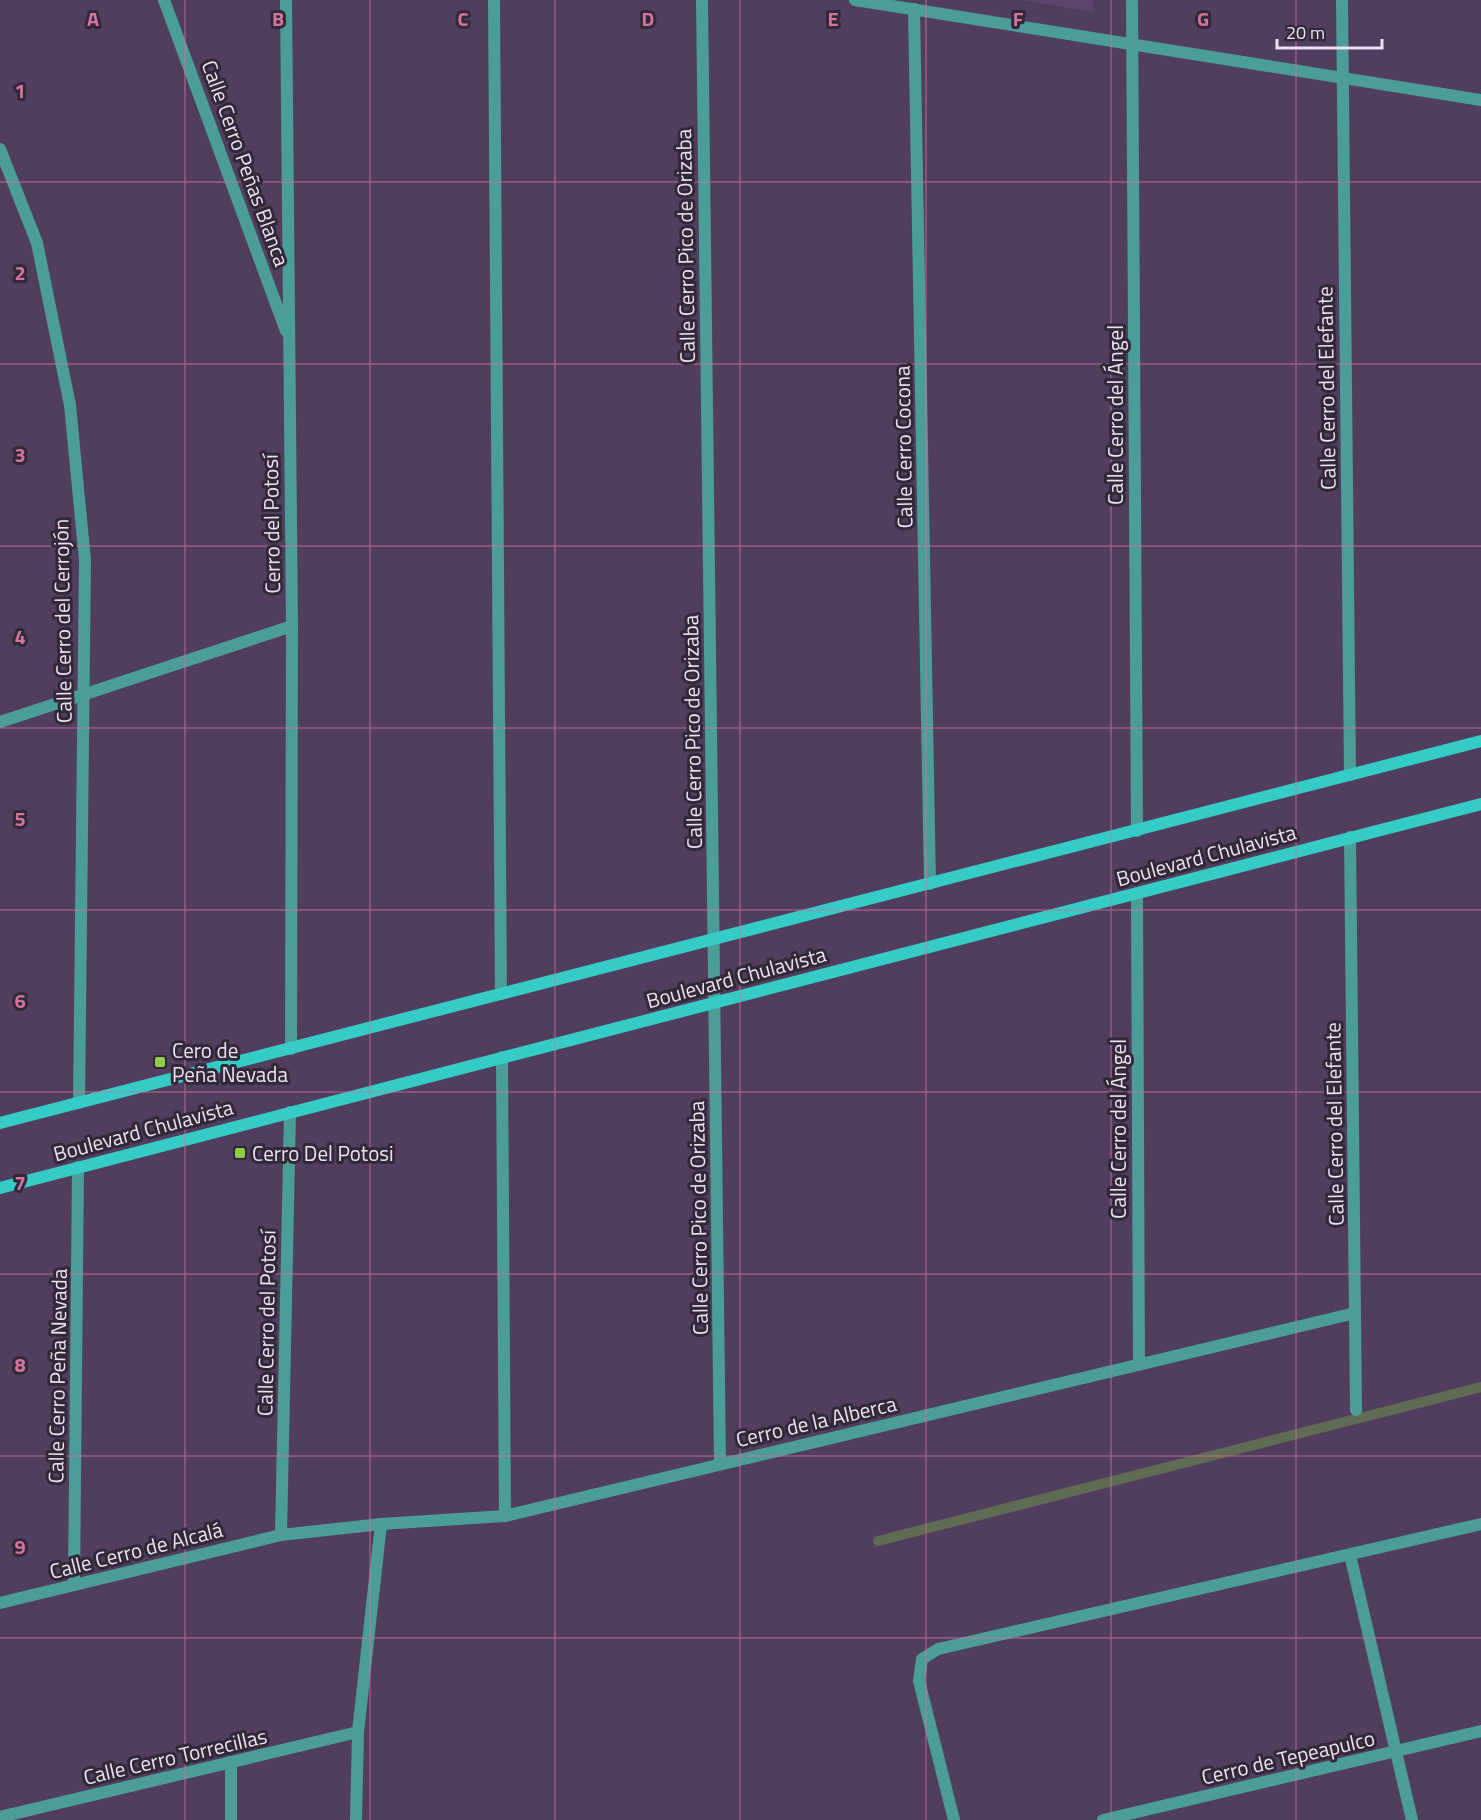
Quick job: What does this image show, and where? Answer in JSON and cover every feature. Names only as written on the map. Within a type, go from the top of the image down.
[{"type":"main road","name":"Boulevard Chulavista","points":[[0,1123],[1481,741]]},
{"type":"main road","name":"Boulevard Chulavista","points":[[0,1188],[1481,804]]},
{"type":"street","name":"Calle Cerro Peñas Blanca","points":[[164,0],[289,339]]},
{"type":"street","name":"Cerro del Potosí","points":[[286,0],[292,626],[291,1048]]},
{"type":"street","points":[[494,0],[501,994]]},
{"type":"street","name":"Calle Cerro Pico de Orizaba","points":[[702,0],[720,1464]]},
{"type":"street","points":[[855,0],[914,5],[1132,44],[1481,100]]},
{"type":"street","name":"Calle Cerro del Ángel","points":[[1132,0],[1137,831]]},
{"type":"street","name":"Calle Cerro del Elefante","points":[[1342,0],[1350,775]]},
{"type":"street","name":"Calle Cerro Cocona","points":[[914,5],[930,884]]},
{"type":"street","name":"Calle Cerro del Cerrojón","points":[[0,149],[37,243],[70,405],[85,560],[79,1103]]},
{"type":"street","points":[[0,723],[292,626]]},
{"type":"street","name":"Calle Cerro del Elefante","points":[[1350,837],[1356,1410]]},
{"type":"street","name":"Calle Cerro del Ángel","points":[[1137,893],[1139,1365]]},
{"type":"street","points":[[501,1057],[505,1516]]},
{"type":"street","name":"Calle Cerro del Potosí","points":[[281,1535],[290,1112]]},
{"type":"street","name":"Calle Cerro Peña Nevada","points":[[74,1585],[78,1167]]},
{"type":"street","name":"Cerro de la Alberca","points":[[281,1535],[381,1524],[505,1516],[1355,1313]]},
{"type":"street","points":[[356,1820],[358,1732],[381,1524]]},
{"type":"street","points":[[954,1820],[919,1680],[922,1659],[938,1649],[1481,1524]]},
{"type":"street","name":"Calle Cerro de Alcalá","points":[[0,1603],[281,1535]]},
{"type":"street","points":[[1350,1555],[1412,1820]]},
{"type":"street","name":"Cerro de Tepeapulco","points":[[1103,1820],[1481,1731]]},
{"type":"street","name":"Calle Cerro Torrecillas","points":[[0,1817],[358,1732]]},
{"type":"street","points":[[231,1762],[231,1820]]},
{"type":"shaded area","points":[[1023,0],[1093,0],[1093,12]]},
{"type":"waterway","points":[[878,1541],[1481,1387]]},
{"type":"place","name":"Cero de Peña Nevada","points":[[160,1062]]},
{"type":"place","name":"Cerro Del Potosi","points":[[240,1153]]}]
